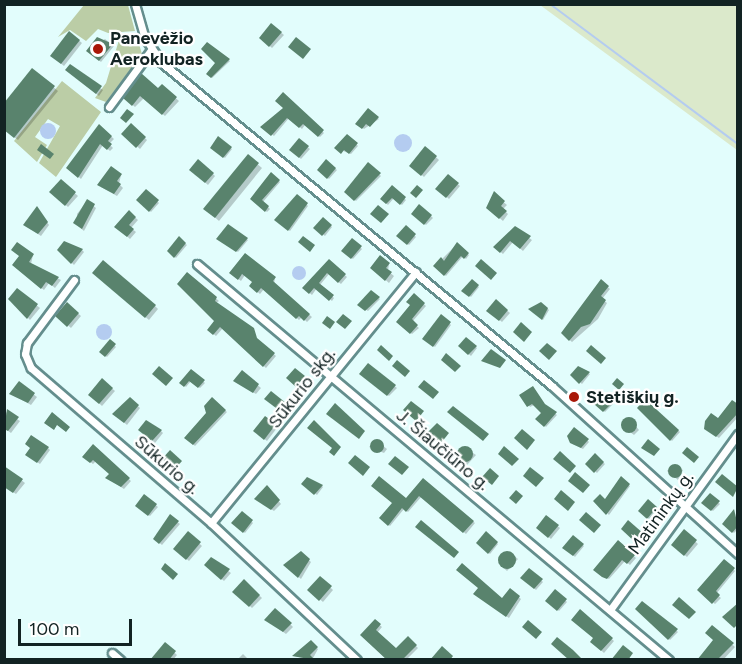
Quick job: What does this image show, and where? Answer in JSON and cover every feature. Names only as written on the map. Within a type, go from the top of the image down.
[{"type":"street","points":[[135,4],[151,50],[170,70],[552,386],[738,554]]},
{"type":"street","points":[[109,106],[151,50]]},
{"type":"street","name":"J. Šiaučiūno g.","points":[[197,264],[669,660]]},
{"type":"street","name":"Sūkurio skg.","points":[[211,524],[416,272]]},
{"type":"street","name":"Sūkurio g.","points":[[74,280],[27,343],[25,354],[31,368],[211,524],[357,660]]},
{"type":"street","name":"Matininkų g.","points":[[610,610],[738,434]]},
{"type":"street","points":[[112,653],[120,660]]},
{"type":"green space","points":[[84,5],[128,5],[135,31],[108,33],[98,29],[86,41],[70,30],[58,37]]},
{"type":"green space","points":[[540,5],[737,5],[737,150]]},
{"type":"green space","points":[[119,40],[139,44],[142,54],[106,102],[95,98],[106,83]]},
{"type":"green space","points":[[62,81],[101,112],[56,177],[39,163],[60,126],[48,119],[35,137],[47,145],[37,162],[14,141]]},
{"type":"water","points":[[45,123],[51,123],[56,131],[54,137],[45,139],[40,134],[40,128]]},
{"type":"water","points":[[403,134],[409,137],[412,143],[409,149],[403,152],[397,149],[394,143],[397,137]]},
{"type":"water","points":[[296,266],[302,266],[306,273],[302,280],[296,280],[292,276],[292,270]]},
{"type":"water","points":[[104,324],[112,332],[104,340],[96,332]]},
{"type":"building","points":[[271,23],[282,32],[269,47],[259,38]]},
{"type":"building","points":[[69,31],[80,40],[61,64],[50,56]]},
{"type":"building","name":"Panevėžio Aeroklubas","points":[[97,37],[113,44],[99,61],[86,51]]},
{"type":"building","points":[[296,37],[311,49],[303,59],[288,47]]},
{"type":"building","points":[[207,42],[230,59],[211,78],[206,74],[215,63],[201,49]]},
{"type":"building","points":[[70,64],[102,86],[96,94],[65,70]]},
{"type":"building","points":[[32,68],[55,86],[14,138],[4,130],[4,103]]},
{"type":"building","points":[[141,73],[158,88],[162,84],[177,97],[162,115],[140,96],[132,106],[123,98]]},
{"type":"building","points":[[283,92],[324,130],[318,137],[303,124],[299,128],[287,118],[271,136],[260,127],[283,108],[275,101]]},
{"type":"building","points":[[368,108],[379,117],[370,127],[366,124],[362,129],[355,124]]},
{"type":"building","points":[[127,109],[134,114],[126,123],[120,118]]},
{"type":"building","points":[[131,123],[146,137],[136,148],[121,134]]},
{"type":"building","points":[[99,124],[112,136],[108,141],[112,144],[107,150],[100,144],[78,178],[66,168]]},
{"type":"building","points":[[347,134],[358,143],[349,154],[344,150],[341,154],[334,148]]},
{"type":"building","points":[[218,136],[232,147],[223,158],[210,148]]},
{"type":"building","points":[[299,138],[309,146],[299,158],[289,150]]},
{"type":"building","points":[[41,144],[54,154],[50,159],[37,150]]},
{"type":"building","points":[[425,146],[437,156],[421,176],[409,166]]},
{"type":"building","points":[[248,154],[259,163],[215,218],[203,209]]},
{"type":"building","points":[[198,159],[214,173],[205,183],[189,170]]},
{"type":"building","points":[[326,159],[336,168],[327,179],[317,170]]},
{"type":"building","points":[[368,162],[381,173],[354,201],[344,192]]},
{"type":"building","points":[[111,166],[122,174],[117,181],[121,184],[114,194],[97,185]]},
{"type":"building","points":[[271,172],[280,180],[262,200],[269,206],[265,212],[250,199]]},
{"type":"building","points":[[448,174],[459,183],[446,198],[435,189]]},
{"type":"building","points":[[61,179],[76,192],[65,206],[49,192]]},
{"type":"building","points":[[392,185],[406,197],[400,205],[392,198],[386,204],[380,199]]},
{"type":"building","points":[[417,185],[423,190],[416,198],[410,193]]},
{"type":"building","points":[[146,189],[159,200],[149,212],[136,200]]},
{"type":"building","points":[[494,191],[505,201],[501,206],[507,211],[499,219],[486,208]]},
{"type":"building","points":[[297,194],[308,203],[288,231],[274,220]]},
{"type":"building","points":[[87,199],[95,204],[82,229],[73,223]]},
{"type":"building","points":[[419,204],[432,215],[424,225],[411,214]]},
{"type":"building","points":[[378,205],[389,214],[381,223],[370,214]]},
{"type":"building","points":[[37,206],[48,222],[38,234],[23,225]]},
{"type":"building","points":[[129,210],[136,217],[129,225],[134,229],[127,237],[114,227]]},
{"type":"building","points":[[323,217],[332,225],[322,236],[313,228]]},
{"type":"building","points":[[228,224],[248,238],[236,252],[216,239]]},
{"type":"building","points":[[406,225],[416,234],[407,245],[396,236]]},
{"type":"building","points":[[515,226],[531,236],[520,249],[510,241],[500,253],[493,247]]},
{"type":"building","points":[[179,236],[186,243],[174,258],[167,251]]},
{"type":"building","points":[[303,236],[315,245],[310,252],[298,242]]},
{"type":"building","points":[[352,238],[362,246],[351,259],[341,251]]},
{"type":"building","points":[[64,241],[83,249],[71,264],[57,250]]},
{"type":"building","points":[[17,242],[34,254],[29,262],[59,277],[52,286],[46,282],[41,289],[12,265],[19,256],[11,250]]},
{"type":"building","points":[[457,242],[469,253],[464,259],[461,256],[444,276],[433,266],[441,257],[444,261]]},
{"type":"building","points":[[245,253],[276,277],[273,281],[310,314],[304,321],[299,316],[296,319],[261,288],[257,293],[249,286],[252,282],[242,274],[238,280],[229,273]]},
{"type":"building","points":[[380,255],[390,263],[386,268],[392,272],[385,281],[370,268]]},
{"type":"building","points":[[329,259],[346,274],[338,283],[327,273],[319,283],[334,295],[329,301],[314,288],[309,294],[302,288]]},
{"type":"building","points":[[481,259],[497,273],[491,280],[475,266]]},
{"type":"building","points":[[103,260],[156,305],[145,318],[92,273]]},
{"type":"building","points":[[187,272],[217,297],[215,301],[254,328],[257,338],[275,353],[263,367],[220,327],[213,335],[207,330],[214,321],[177,284]]},
{"type":"building","points":[[472,279],[479,285],[469,297],[461,291]]},
{"type":"building","points":[[601,279],[609,286],[601,296],[606,300],[590,324],[581,327],[569,341],[561,333]]},
{"type":"building","points":[[17,288],[38,304],[27,319],[8,299]]},
{"type":"building","points":[[371,290],[380,297],[365,311],[357,305]]},
{"type":"building","points":[[414,293],[425,303],[412,319],[418,325],[410,334],[396,322],[410,305],[406,302]]},
{"type":"building","points":[[496,299],[508,310],[499,321],[486,311]]},
{"type":"building","points":[[67,302],[79,313],[67,327],[55,316]]},
{"type":"building","points":[[541,302],[548,308],[542,320],[528,309]]},
{"type":"building","points":[[343,314],[352,321],[345,329],[336,322]]},
{"type":"building","points":[[441,314],[451,322],[433,347],[422,339]]},
{"type":"building","points":[[327,316],[335,322],[330,329],[322,323]]},
{"type":"building","points":[[521,322],[532,332],[524,342],[513,332]]},
{"type":"building","points":[[466,337],[477,346],[468,355],[458,346]]},
{"type":"building","points":[[110,339],[116,344],[105,357],[99,352]]},
{"type":"building","points":[[547,343],[557,351],[549,360],[539,351]]},
{"type":"building","points":[[381,345],[393,356],[389,361],[377,350]]},
{"type":"building","points":[[591,345],[606,358],[601,364],[586,351]]},
{"type":"building","points":[[491,349],[506,360],[500,368],[481,361]]},
{"type":"building","points":[[446,353],[461,366],[455,372],[441,360]]},
{"type":"building","points":[[397,360],[410,371],[405,377],[392,366]]},
{"type":"building","points":[[368,363],[396,385],[387,396],[359,374]]},
{"type":"building","points":[[159,366],[173,378],[166,386],[152,374]]},
{"type":"building","points":[[578,366],[590,372],[579,384],[570,375]]},
{"type":"building","points":[[295,368],[305,376],[296,387],[286,378]]},
{"type":"building","points":[[191,369],[205,380],[198,388],[189,381],[184,387],[179,383]]},
{"type":"building","points":[[242,370],[259,384],[253,393],[233,381]]},
{"type":"building","points":[[102,378],[113,388],[99,404],[88,395]]},
{"type":"building","points":[[617,378],[624,384],[619,390],[612,384]]},
{"type":"building","points":[[424,380],[439,392],[433,399],[418,387]]},
{"type":"building","points":[[19,381],[35,393],[28,403],[9,394]]},
{"type":"building","points":[[533,386],[545,404],[557,412],[544,427],[535,419],[541,413],[532,404],[527,407],[519,395]]},
{"type":"building","points":[[271,391],[286,403],[280,411],[264,399]]},
{"type":"building","points":[[603,393],[613,402],[603,412],[594,404]]},
{"type":"building","points":[[130,397],[139,405],[124,423],[112,414]]},
{"type":"building","points":[[212,397],[226,410],[193,445],[184,438],[206,413],[204,406]]},
{"type":"building","points":[[645,399],[679,430],[670,441],[637,408]]},
{"type":"building","points":[[732,400],[738,404],[738,413],[716,437],[704,429],[705,421],[711,413],[718,418]]},
{"type":"building","points":[[411,401],[424,411],[416,421],[403,410]]},
{"type":"building","points":[[335,403],[365,431],[359,439],[326,414]]},
{"type":"building","points":[[453,406],[489,434],[483,441],[447,412]]},
{"type":"building","points":[[7,409],[19,417],[8,431],[4,429]]},
{"type":"building","points":[[52,412],[70,427],[66,432],[57,425],[54,430],[44,423]]},
{"type":"building","points":[[265,416],[276,424],[264,440],[253,431]]},
{"type":"building","points":[[629,417],[635,419],[637,425],[635,431],[629,433],[623,431],[621,425],[623,419]]},
{"type":"building","points":[[146,420],[162,430],[152,441],[138,430]]},
{"type":"building","points":[[314,420],[341,447],[334,456],[329,452],[332,448],[307,428]]},
{"type":"building","points":[[437,423],[449,433],[441,443],[428,432]]},
{"type":"building","points":[[574,427],[589,439],[581,448],[570,443],[567,436]]},
{"type":"building","points":[[522,429],[535,440],[527,450],[514,438]]},
{"type":"building","points":[[31,435],[49,447],[37,463],[25,455],[30,448],[25,444]]},
{"type":"building","points":[[377,439],[382,441],[384,446],[382,451],[377,453],[372,451],[370,446],[372,441]]},
{"type":"building","points":[[648,439],[660,449],[654,456],[641,448]]},
{"type":"building","points":[[93,444],[130,478],[121,487],[105,478],[109,474],[93,460],[90,463],[82,457]]},
{"type":"building","points":[[465,446],[471,448],[473,454],[471,460],[465,462],[459,460],[457,454],[459,448]]},
{"type":"building","points":[[504,446],[519,459],[512,466],[498,454]]},
{"type":"building","points":[[687,447],[699,457],[694,463],[682,453]]},
{"type":"building","points":[[170,450],[182,461],[174,470],[162,459]]},
{"type":"building","points":[[560,451],[576,466],[570,473],[553,459]]},
{"type":"building","points":[[595,453],[604,462],[594,473],[585,464]]},
{"type":"building","points":[[355,455],[370,467],[363,476],[348,463]]},
{"type":"building","points":[[395,456],[409,467],[402,475],[388,464]]},
{"type":"building","points":[[672,464],[678,464],[682,471],[678,478],[672,478],[668,474],[668,468]]},
{"type":"building","points":[[4,466],[23,479],[13,493],[4,487]]},
{"type":"building","points":[[530,467],[544,478],[536,487],[523,476]]},
{"type":"building","points":[[490,468],[499,476],[492,485],[482,477]]},
{"type":"building","points":[[575,472],[590,485],[583,493],[568,481]]},
{"type":"building","points":[[722,474],[738,487],[733,497],[715,482]]},
{"type":"building","points":[[379,476],[406,498],[423,478],[474,521],[463,533],[419,496],[406,512],[402,508],[388,526],[379,518],[392,503],[371,486]]},
{"type":"building","points":[[621,476],[630,484],[606,515],[593,501],[600,494],[605,499]]},
{"type":"building","points":[[307,477],[323,485],[314,495],[301,484]]},
{"type":"building","points":[[267,485],[280,500],[271,510],[254,499]]},
{"type":"building","points":[[516,490],[523,496],[516,504],[509,498]]},
{"type":"building","points":[[561,490],[575,502],[568,511],[554,499]]},
{"type":"building","points":[[710,493],[720,501],[711,511],[701,503]]},
{"type":"building","points":[[144,494],[157,504],[148,516],[135,506]]},
{"type":"building","points":[[648,499],[657,507],[647,519],[638,511]]},
{"type":"building","points":[[734,509],[738,526],[732,533],[722,524]]},
{"type":"building","points":[[242,511],[253,520],[243,533],[231,523]]},
{"type":"building","points":[[586,512],[601,525],[594,533],[579,520]]},
{"type":"building","points":[[170,514],[179,521],[159,544],[153,539]]},
{"type":"building","points":[[546,515],[559,525],[548,538],[536,528]]},
{"type":"building","points":[[421,520],[459,552],[454,558],[415,527]]},
{"type":"building","points":[[628,520],[644,534],[636,543],[621,529]]},
{"type":"building","points":[[684,529],[697,540],[684,556],[671,545]]},
{"type":"building","points":[[188,531],[201,542],[186,560],[173,549]]},
{"type":"building","points":[[486,531],[498,542],[488,554],[476,543]]},
{"type":"building","points":[[573,535],[584,544],[573,556],[562,548]]},
{"type":"building","points":[[618,540],[635,555],[627,564],[622,560],[607,579],[593,570]]},
{"type":"building","points":[[301,551],[310,559],[298,578],[283,565]]},
{"type":"building","points":[[507,551],[513,554],[516,560],[513,566],[507,569],[501,566],[498,560],[501,554]]},
{"type":"building","points":[[211,557],[230,569],[221,580],[204,565]]},
{"type":"building","points":[[724,559],[735,568],[716,591],[720,595],[712,604],[697,590]]},
{"type":"building","points":[[165,563],[178,574],[173,580],[161,569]]},
{"type":"building","points":[[462,563],[502,598],[510,588],[520,596],[506,617],[473,594],[478,588],[456,570]]},
{"type":"building","points":[[529,568],[543,579],[534,589],[520,578]]},
{"type":"building","points":[[320,576],[332,586],[319,601],[307,590]]},
{"type":"building","points":[[244,579],[260,595],[249,607],[232,592]]},
{"type":"building","points":[[555,589],[567,599],[557,611],[545,601]]},
{"type":"building","points":[[679,597],[696,612],[689,619],[672,605]]},
{"type":"building","points":[[642,601],[678,629],[668,640],[635,609]]},
{"type":"building","points":[[738,603],[738,624],[734,628],[722,617]]},
{"type":"building","points":[[275,608],[292,623],[283,632],[264,620]]},
{"type":"building","points":[[580,609],[613,638],[601,651],[590,642],[593,638],[571,620]]},
{"type":"building","points":[[375,619],[381,624],[376,630],[396,648],[408,636],[417,645],[402,660],[387,660],[360,635]]},
{"type":"building","points":[[528,620],[542,632],[536,639],[522,627]]},
{"type":"building","points":[[712,625],[734,643],[717,660],[697,660],[713,640],[705,633]]},
{"type":"building","points":[[557,637],[583,660],[569,660],[551,644]]},
{"type":"building","points":[[311,640],[318,647],[310,655],[315,660],[292,656]]},
{"type":"building","points":[[165,642],[176,651],[169,660],[150,660]]},
{"type":"building","points":[[623,645],[633,653],[628,660],[611,660]]},
{"type":"building","points":[[442,646],[453,656],[450,660],[430,660]]},
{"type":"waterway","points":[[550,4],[738,144]]},
{"type":"place","name":"Panevėžio Aeroklubas","points":[[98,49]]},
{"type":"place","name":"Stetiškių g.","points":[[574,397]]}]
